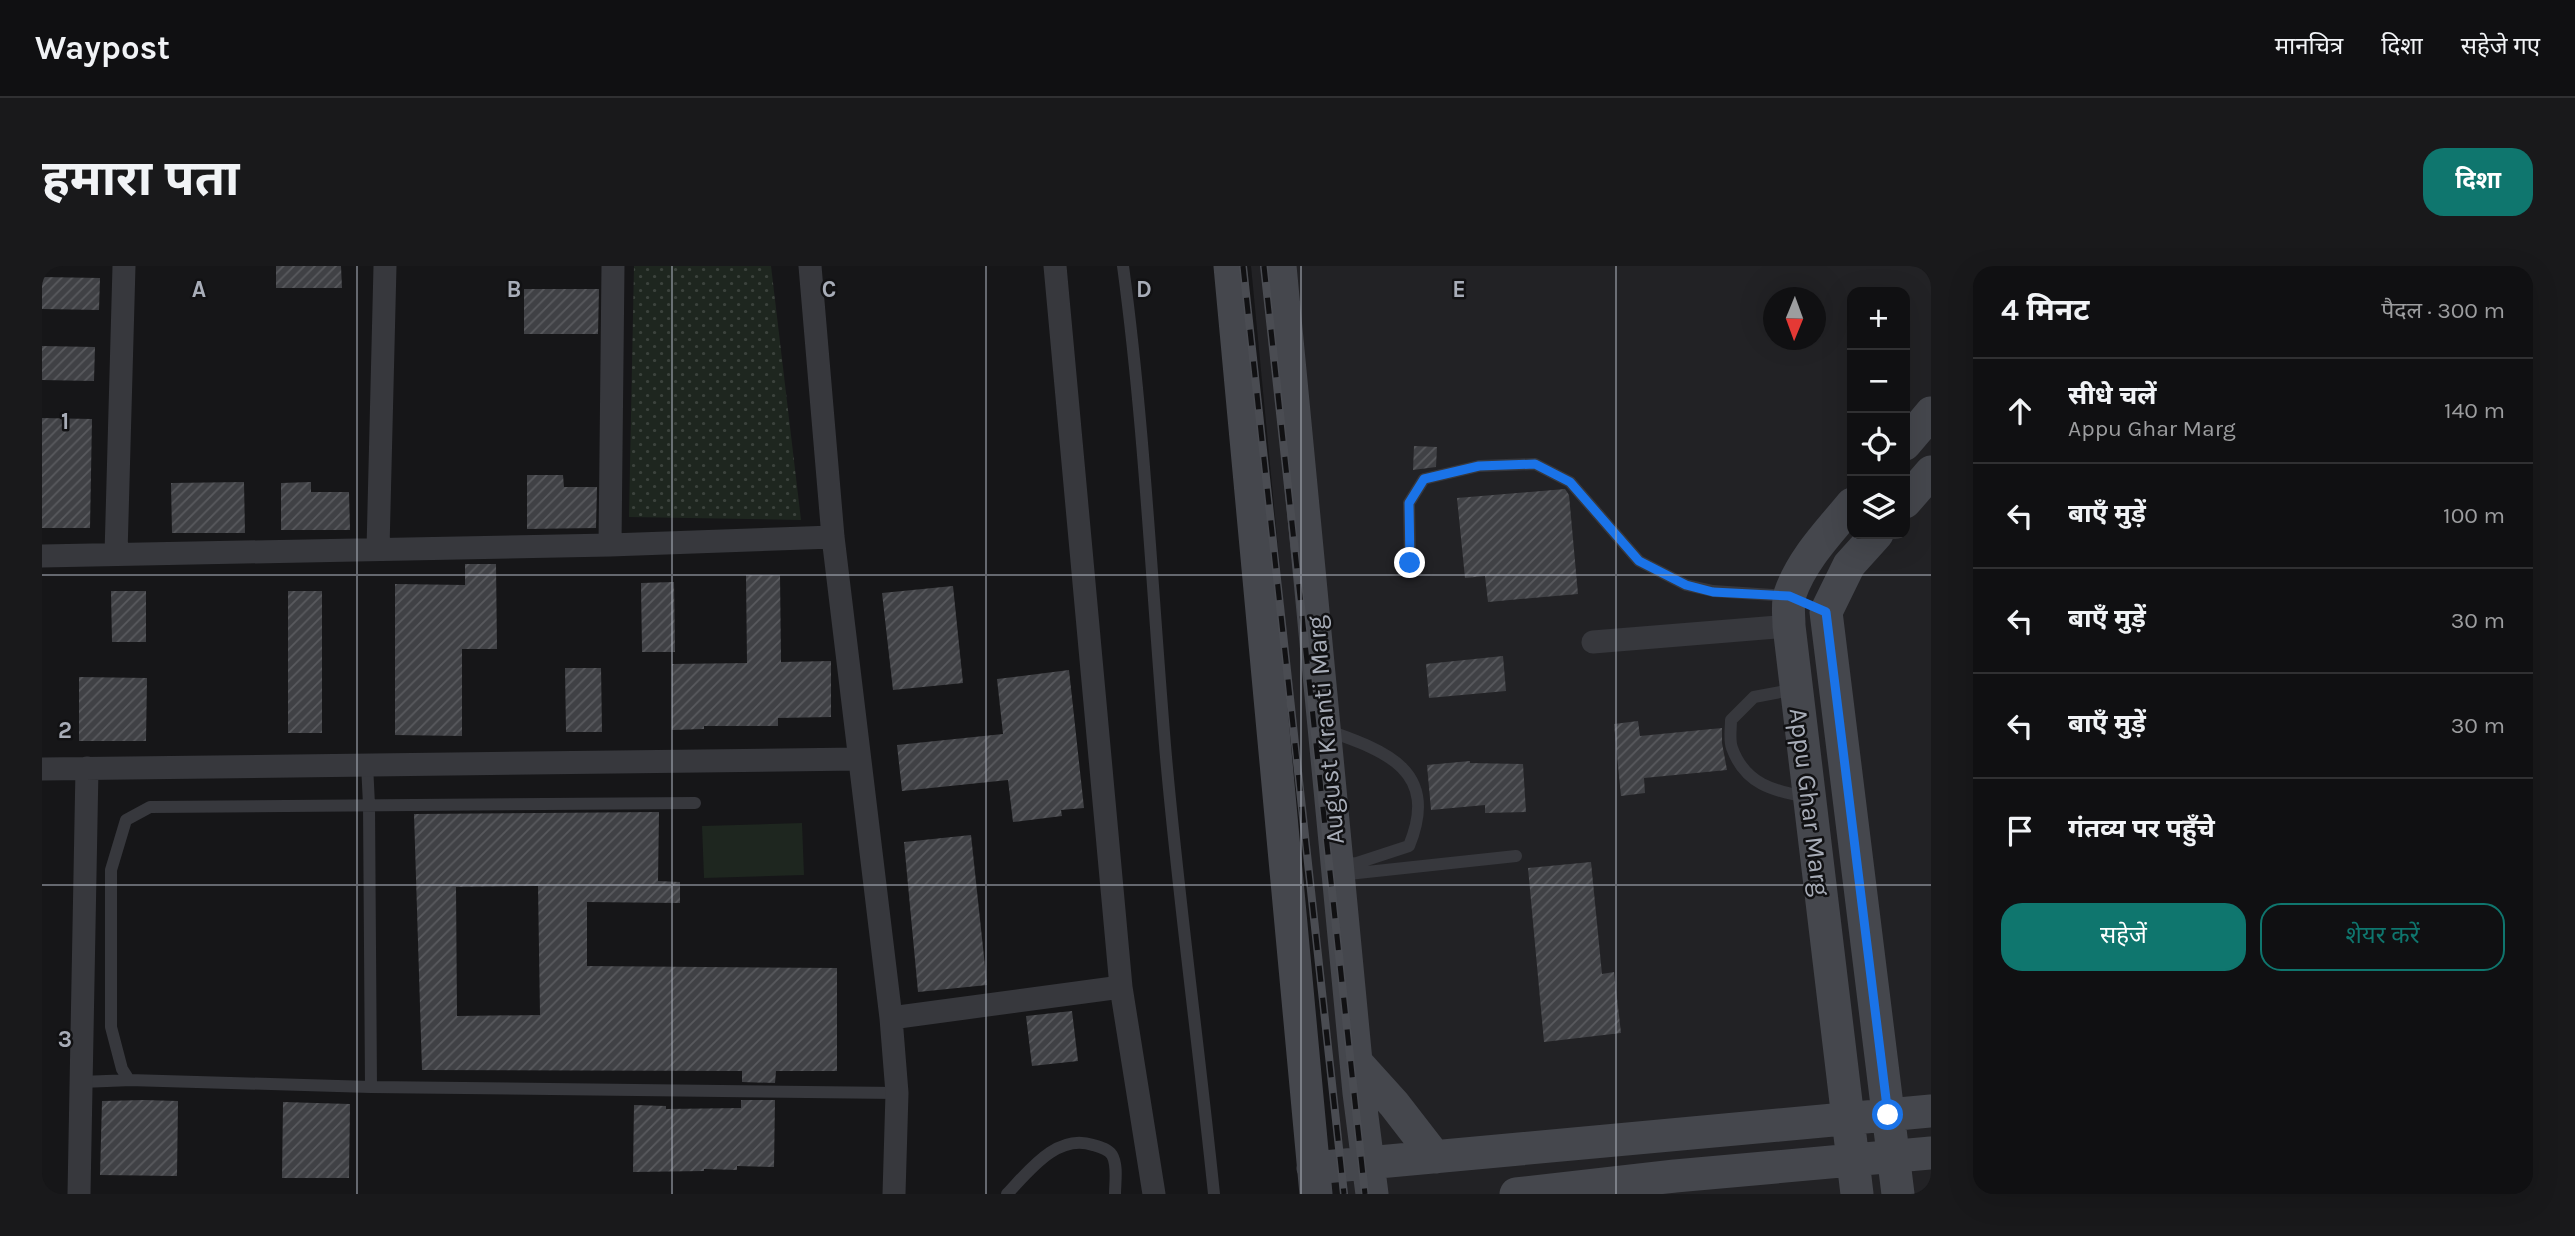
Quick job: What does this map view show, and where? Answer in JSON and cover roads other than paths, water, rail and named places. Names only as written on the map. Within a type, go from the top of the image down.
[{"type":"street","points":[[116,554],[124,266]]},
{"type":"street","points":[[378,549],[385,266]]},
{"type":"street","points":[[610,544],[613,266]]},
{"type":"street","points":[[810,266],[833,537],[891,1018],[897,1093],[894,1194]]},
{"type":"street","points":[[1055,266],[1121,987],[1154,1194]]},
{"type":"street","name":"August Kranti Marg","points":[[1230,266],[1314,1181]]},
{"type":"street","name":"August Kranti Marg","points":[[1280,266],[1356,1062],[1370,1179]]},
{"type":"street","points":[[1910,438],[1931,413]]},
{"type":"street","points":[[1910,496],[1931,472]]},
{"type":"street","points":[[1789,611],[1803,566],[1816,546],[1847,510]]},
{"type":"street","points":[[42,556],[833,537]]},
{"type":"street","points":[[1593,642],[1789,611],[1826,612],[1849,565],[1872,539]]},
{"type":"street","name":"Appu Ghar Marg","points":[[1789,611],[1857,1194]]},
{"type":"street","name":"Appu Ghar Marg","points":[[1826,612],[1898,1194]]},
{"type":"street","points":[[42,769],[859,759]]},
{"type":"street","points":[[79,1194],[87,768]]},
{"type":"street","points":[[891,1018],[1121,987]]},
{"type":"street","points":[[1356,1062],[1394,1104],[1435,1157]]},
{"type":"street","points":[[1314,1181],[1370,1179],[1435,1157],[1931,1111]]},
{"type":"street","points":[[1516,1194],[1675,1176],[1931,1153]]},
{"type":"lane","points":[[1123,266],[1139,394],[1161,691],[1179,886],[1214,1194]]},
{"type":"lane","points":[[1410,563],[1409,503],[1424,479],[1479,466],[1535,464],[1570,482],[1639,561],[1686,585],[1789,611]]},
{"type":"lane","points":[[1796,689],[1754,697],[1731,720],[1731,746],[1746,772],[1772,790],[1810,797]]},
{"type":"lane","points":[[1325,730],[1360,741],[1396,761],[1413,780],[1418,805],[1418,824],[1409,846],[1338,870]]},
{"type":"lane","points":[[366,764],[369,805],[371,1087]]},
{"type":"lane","points":[[132,1080],[129,1080],[122,1069],[111,1027],[111,870],[126,820],[150,807],[695,803]]},
{"type":"lane","points":[[1338,870],[1516,856]]},
{"type":"lane","points":[[81,1082],[132,1080],[371,1087],[897,1093]]},
{"type":"lane","points":[[1007,1194],[1051,1151],[1076,1143],[1097,1146],[1108,1150],[1112,1155],[1115,1194]]},
{"type":"railway","points":[[1243,266],[1344,1194]]},
{"type":"railway","points":[[1264,266],[1365,1194]]}]
